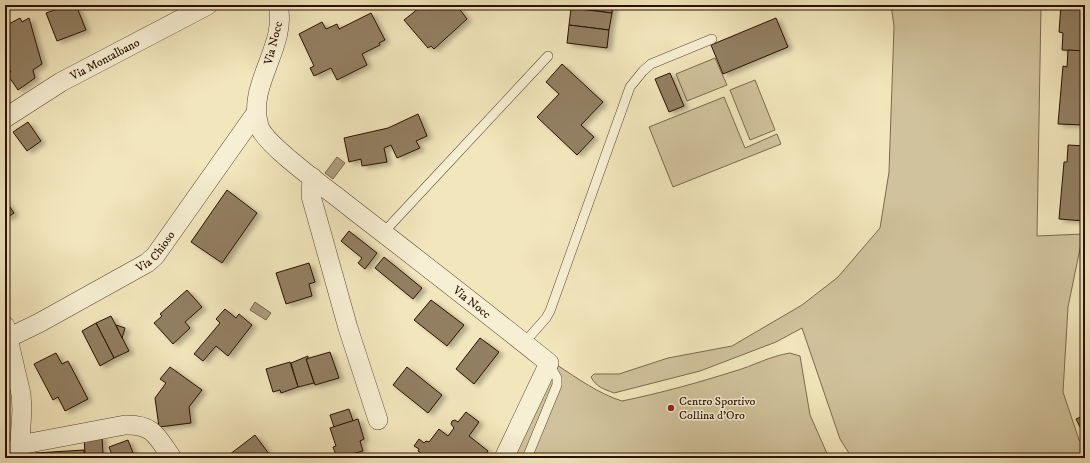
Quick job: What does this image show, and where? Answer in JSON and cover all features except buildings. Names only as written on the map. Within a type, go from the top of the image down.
[{"type":"street","name":"Via Montalbano","points":[[5,118],[61,82],[208,5]]},
{"type":"street","name":"Via Nocc","points":[[278,5],[280,24],[257,98],[256,113],[259,127],[265,137],[312,177],[549,363]]},
{"type":"street","name":"Via Chioso","points":[[172,458],[156,435],[147,428],[137,425],[125,425],[19,452],[22,409],[21,394],[6,332],[39,323],[147,263],[155,256],[256,113]]},
{"type":"street","points":[[312,177],[311,196],[315,211],[348,328],[378,420]]},
{"type":"street","points":[[504,458],[549,363]]},
{"type":"lane","points":[[524,343],[550,311],[630,87],[643,71],[652,64],[712,39]]},
{"type":"lane","points":[[383,232],[548,56]]},
{"type":"lane","points":[[527,458],[557,385],[557,378],[549,363]]},
{"type":"shaded area","points":[[891,5],[1041,5],[1037,236],[1083,234],[1068,307],[1063,392],[1079,440],[1085,446],[1085,458],[852,458],[840,439],[802,328],[776,342],[700,371],[614,393],[598,385],[591,377],[594,374],[619,374],[668,358],[732,346],[802,305],[838,277],[880,228],[889,172],[894,26]]},
{"type":"shaded area","points":[[715,58],[727,85],[687,101],[676,74]]},
{"type":"shaded area","points":[[755,80],[775,130],[750,140],[730,90]]},
{"type":"shaded area","points":[[724,97],[745,148],[777,134],[781,144],[673,187],[649,127]]},
{"type":"shaded area","points":[[337,157],[345,163],[333,179],[325,173]]},
{"type":"shaded area","points":[[255,302],[271,313],[266,320],[250,310]]},
{"type":"shaded area","name":"Centro Sportivo Collina d'Oro","points":[[790,353],[800,356],[810,415],[829,458],[509,458],[557,365],[597,390],[622,401],[693,384],[742,369],[776,356]]},
{"type":"place","name":"Centro Sportivo Collina d'Oro","points":[[671,408]]}]
